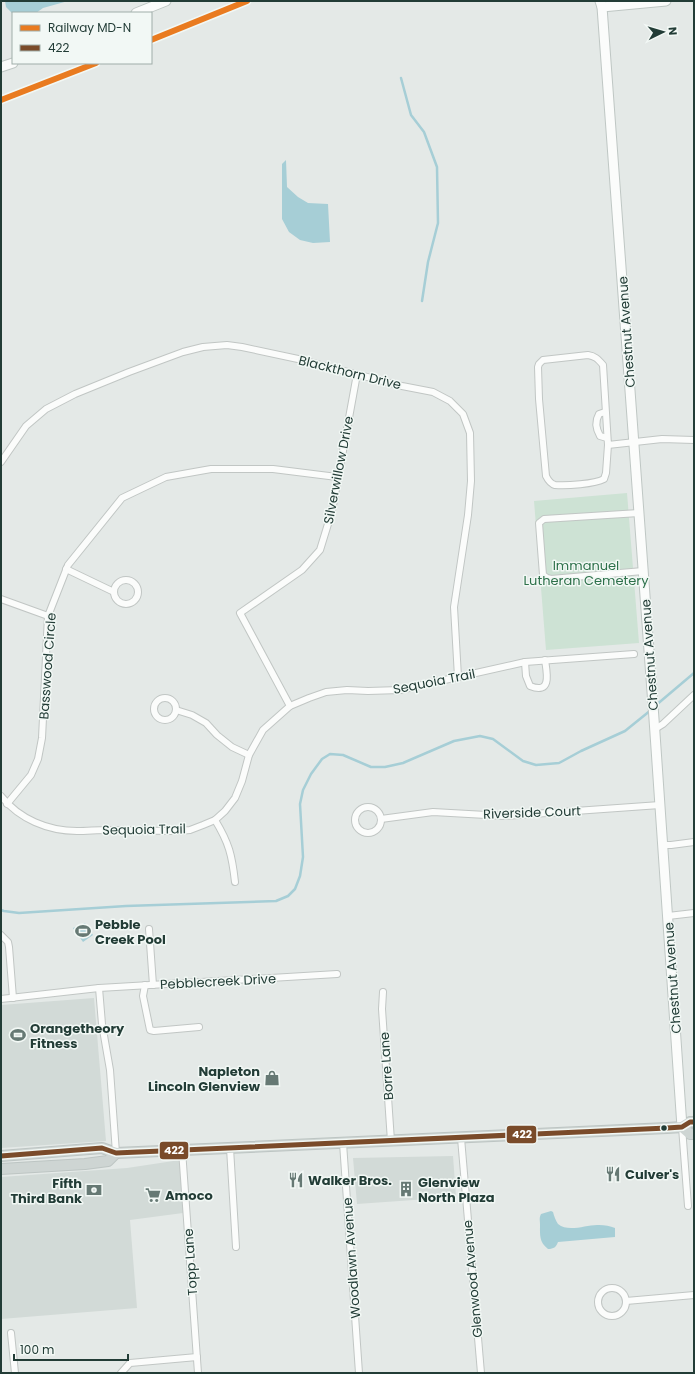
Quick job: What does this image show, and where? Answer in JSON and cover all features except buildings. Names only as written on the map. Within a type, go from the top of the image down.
[{"type":"main road","points":[[1,1156],[102,1148],[116,1154],[461,1138],[682,1127],[690,1122],[694,1122]]},
{"type":"main road","points":[[682,1127],[690,1134],[694,1134]]},
{"type":"main road","points":[[1,1169],[85,1164],[108,1161],[116,1154]]},
{"type":"street","points":[[138,12],[166,1]]},
{"type":"street","points":[[602,3],[666,1]]},
{"type":"street","name":"Chestnut Avenue","points":[[602,3],[688,1206]]},
{"type":"street","points":[[1,67],[12,62]]},
{"type":"street","name":"Blackthorn Drive","points":[[1,462],[26,426],[46,409],[75,394],[183,352],[203,347],[227,345],[242,347],[298,359],[402,386],[432,392],[450,401],[463,414],[470,433],[471,482],[468,515],[454,607],[458,677]]},
{"type":"street","points":[[588,355],[594,356],[598,359],[602,365],[607,438],[606,473],[604,479],[598,482],[555,484],[549,480],[546,476],[539,399],[539,364],[543,360],[588,355]]},
{"type":"street","name":"Silverwillow Drive","points":[[290,706],[240,613],[302,570],[320,550],[332,511],[357,374]]},
{"type":"street","points":[[606,412],[599,414],[597,418],[597,428],[600,436],[607,438]]},
{"type":"street","points":[[608,445],[662,439],[694,440]]},
{"type":"street","name":"Basswood Circle","points":[[7,804],[30,775],[38,759],[42,738],[48,616],[68,565],[122,498],[166,477],[211,469],[273,469],[337,477]]},
{"type":"street","points":[[639,513],[544,519],[539,523],[543,575],[547,578],[551,579],[643,571]]},
{"type":"street","points":[[66,569],[114,592],[116,599],[122,604],[130,604],[136,600],[138,592],[136,584],[132,581],[124,580],[117,584],[114,592]]},
{"type":"street","points":[[1,599],[48,616]]},
{"type":"street","name":"Sequoia Trail","points":[[1,796],[7,804],[25,817],[39,824],[56,829],[76,831],[190,830],[215,820],[225,811],[235,798],[242,781],[249,755],[263,730],[290,706],[326,692],[347,690],[400,690],[525,662],[634,654]]},
{"type":"street","points":[[525,662],[526,676],[530,686],[536,689],[545,684],[547,679],[545,660]]},
{"type":"street","points":[[655,729],[663,724],[694,695]]},
{"type":"street","points":[[176,710],[192,715],[206,723],[232,747],[249,755]]},
{"type":"street","name":"Riverside Court","points":[[381,819],[433,812],[504,816],[660,806]]},
{"type":"street","points":[[366,807],[378,811],[381,819],[378,828],[371,833],[363,833],[354,823],[356,814],[362,808],[366,807]]},
{"type":"street","points":[[215,820],[226,837],[232,857],[235,882]]},
{"type":"street","points":[[663,845],[694,842]]},
{"type":"street","points":[[668,916],[694,913]]},
{"type":"street","points":[[149,929],[153,985]]},
{"type":"street","points":[[1,935],[8,942],[9,947],[13,998]]},
{"type":"street","name":"Pebblecreek Drive","points":[[1,999],[99,988],[336,974]]},
{"type":"street","points":[[145,985],[143,996],[150,1030],[154,1031],[200,1027]]},
{"type":"street","points":[[99,988],[102,1024],[110,1070],[116,1154]]},
{"type":"street","name":"Borre Lane","points":[[383,992],[382,1009],[391,1141]]},
{"type":"street","name":"Glenwood Avenue","points":[[461,1138],[480,1373]]},
{"type":"street","name":"Woodlawn Avenue","points":[[343,1143],[359,1373]]},
{"type":"street","points":[[230,1148],[236,1247]]},
{"type":"street","name":"Topp Lane","points":[[182,1150],[198,1373]]},
{"type":"street","points":[[614,1288],[622,1292],[626,1301],[620,1313],[611,1316],[607,1315],[600,1309],[598,1300],[602,1292],[606,1289],[614,1288]]},
{"type":"street","points":[[626,1301],[694,1295]]},
{"type":"street","points":[[11,1333],[15,1373]]},
{"type":"street","points":[[121,1373],[130,1363],[197,1357]]},
{"type":"shaded area","points":[[94,998],[106,1141],[1,1148],[1,1005]]},
{"type":"shaded area","points":[[453,1156],[456,1197],[357,1204],[353,1158]]},
{"type":"shaded area","points":[[180,1160],[183,1213],[130,1220],[137,1308],[1,1319],[1,1177],[127,1168]]},
{"type":"green space","name":"Immanuel Lutheran Cemetery","points":[[627,493],[639,643],[546,650],[534,501]]},
{"type":"water","points":[[5,1],[68,1],[43,8],[37,12],[12,13],[6,7]]},
{"type":"water","points":[[286,160],[287,187],[298,197],[308,203],[328,204],[330,242],[313,243],[300,240],[289,232],[282,219],[282,164]]},
{"type":"water","name":"Pebble Creek Pool","points":[[85,923],[93,935],[83,942],[73,928]]},
{"type":"water","points":[[551,1211],[553,1212],[558,1224],[562,1227],[573,1228],[594,1225],[607,1226],[615,1228],[615,1237],[558,1242],[552,1249],[548,1249],[543,1244],[541,1238],[540,1218],[541,1214]]},
{"type":"waterway","points":[[401,78],[411,115],[424,132],[437,167],[438,223],[428,262],[422,301]]},
{"type":"waterway","points":[[655,706],[694,673]]},
{"type":"waterway","points":[[1,910],[19,913],[126,906],[276,901],[288,896],[295,889],[300,876],[303,857],[300,804],[303,790],[311,774],[322,759],[330,754],[343,755],[371,767],[385,767],[403,763],[454,741],[480,736],[493,739],[523,761],[536,765],[559,763],[625,731],[651,710]]},
{"type":"railway","points":[[1,102],[15,95]]},
{"type":"rail line","name":"MD-N","points":[[152,40],[247,1]]},
{"type":"rail line","name":"MD-N","points":[[1,100],[93,64]]},
{"type":"transit line","name":"422","points":[[1,1156],[102,1148],[116,1153],[667,1128],[682,1127],[690,1122],[694,1122]]},
{"type":"place","name":"Pebble Creek Pool","points":[[83,931]]},
{"type":"place","name":"Orangetheory Fitness","points":[[18,1035]]},
{"type":"place","name":"Napleton Lincoln Glenview","points":[[272,1078]]},
{"type":"place","name":"Culver's","points":[[613,1174]]},
{"type":"place","name":"Walker Bros.","points":[[296,1180]]},
{"type":"place","name":"Glenview North Plaza","points":[[406,1189]]},
{"type":"place","name":"Fifth Third Bank","points":[[94,1190]]},
{"type":"place","name":"Amoco","points":[[153,1195]]}]
